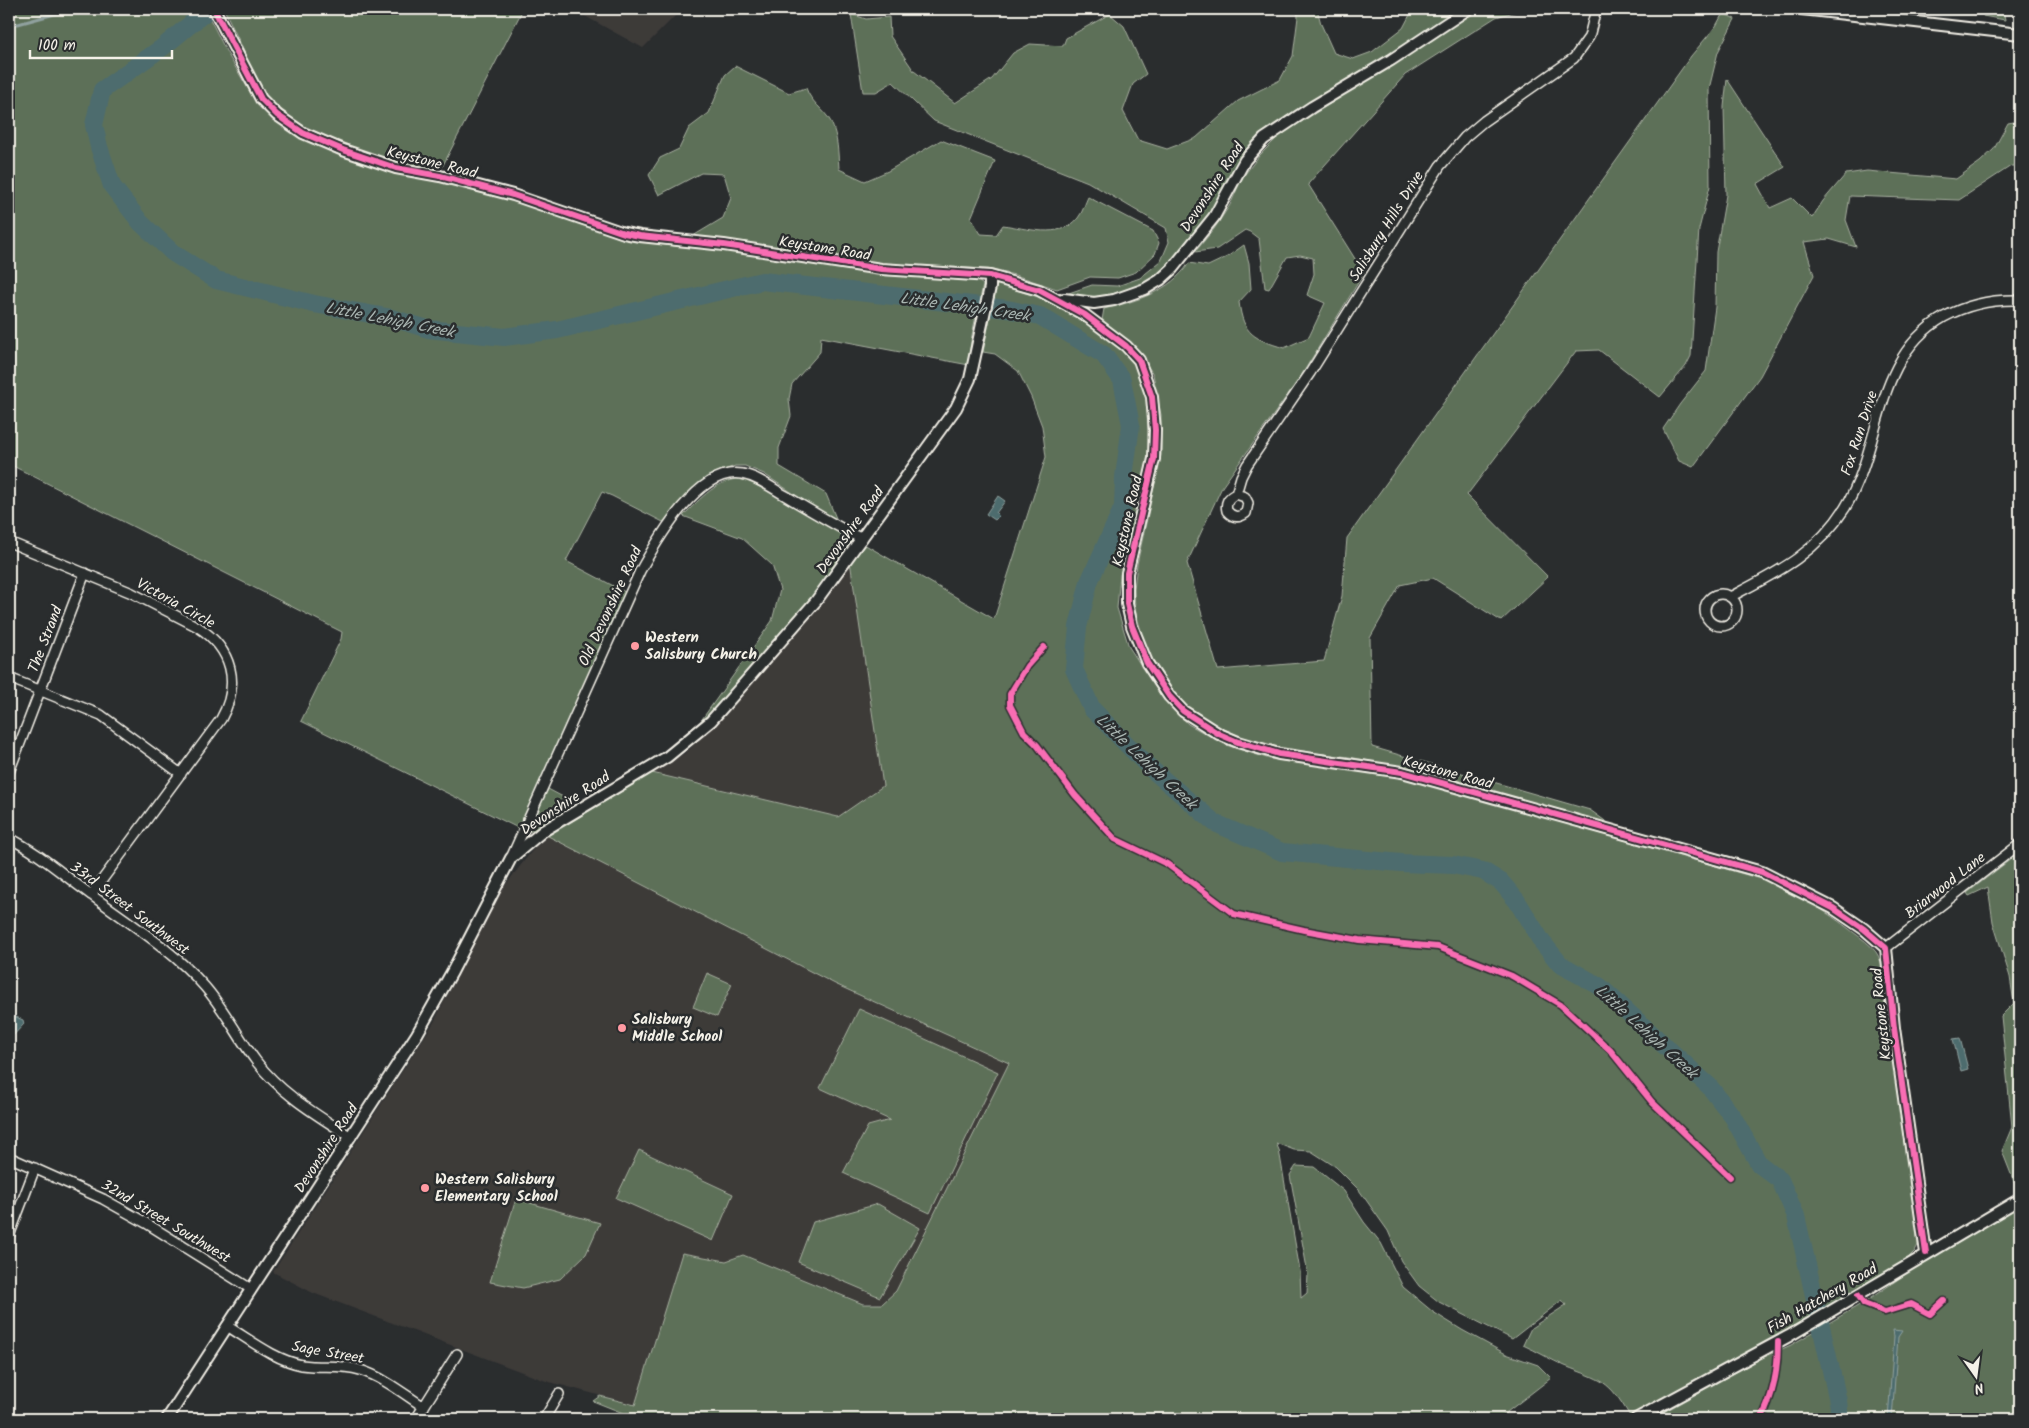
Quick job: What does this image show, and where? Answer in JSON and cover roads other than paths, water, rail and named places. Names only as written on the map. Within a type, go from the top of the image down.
[{"type":"street","name":"Keystone Road","points":[[214,9],[261,99],[288,123],[315,140],[396,168],[440,176],[513,195],[624,233],[724,245],[881,269],[990,281],[1039,290],[1085,315],[1126,346],[1139,360],[1147,378],[1154,411],[1154,459],[1127,573],[1127,604],[1132,626],[1147,663],[1169,696],[1183,710],[1219,734],[1258,749],[1402,772],[1762,872],[1833,908],[1864,929],[1886,948],[1894,1028],[1926,1253]]},
{"type":"street","name":"Devonshire Road","points":[[1053,296],[1080,303],[1094,303],[1114,300],[1146,289],[1160,280],[1172,269],[1214,217],[1245,160],[1264,139],[1312,107],[1391,60],[1468,9]]},
{"type":"street","name":"Salisbury Hills Drive","points":[[1236,494],[1240,477],[1247,465],[1310,373],[1440,166],[1465,137],[1484,121],[1574,58],[1589,37],[1596,9]]},
{"type":"street","points":[[1802,9],[2020,34]]},
{"type":"street","name":"Devonshire Road","points":[[167,1419],[431,1011],[511,858],[543,831],[667,758],[697,734],[816,601],[956,408],[970,379],[990,281]]},
{"type":"street","name":"Fox Run Drive","points":[[1730,597],[1796,561],[1835,522],[1845,507],[1861,473],[1892,374],[1912,344],[1924,331],[1954,312],[1988,301],[2020,300]]},
{"type":"street","name":"Old Devonshire Road","points":[[511,858],[640,571],[667,527],[707,483],[722,475],[733,473],[754,478],[862,539]]},
{"type":"street","name":"Victoria Circle","points":[[9,542],[132,593],[198,627],[215,640],[225,655],[231,672],[232,683],[227,709],[91,895]]},
{"type":"street","name":"The Strand","points":[[9,772],[85,573]]},
{"type":"street","points":[[9,678],[101,715],[181,774]]},
{"type":"street","name":"33rd Street Southwest","points":[[9,838],[30,850],[136,927],[185,966],[210,993],[254,1058],[275,1082],[308,1109],[351,1137]]},
{"type":"street","name":"Briarwood Lane","points":[[1886,948],[2020,844]]},
{"type":"street","name":"32nd Street Southwest","points":[[9,1157],[103,1199],[146,1223],[251,1289]]},
{"type":"street","points":[[9,1236],[35,1168]]},
{"type":"street","name":"Fish Hatchery Road","points":[[1636,1419],[1789,1336],[1926,1253],[2020,1199]]},
{"type":"street","name":"Sage Street","points":[[227,1326],[278,1357],[290,1362],[302,1365],[337,1366],[361,1370],[373,1375],[424,1407]]},
{"type":"street","points":[[416,1419],[457,1354]]},
{"type":"street","points":[[544,1419],[559,1394]]},
{"type":"water","points":[[998,496],[1005,501],[996,513],[999,516],[995,520],[986,514]]},
{"type":"water","points":[[9,1014],[23,1020],[24,1024],[9,1040]]},
{"type":"water","points":[[1960,1038],[1968,1069],[1961,1071],[1953,1039]]},
{"type":"water","points":[[1893,1330],[1902,1331],[1898,1337],[1892,1419],[1888,1419],[1894,1337]]},
{"type":"waterway","points":[[9,23],[18,24],[73,9]]},
{"type":"waterway","name":"Little Lehigh Creek","points":[[209,9],[163,47],[102,90],[94,125],[112,186],[141,223],[173,253],[216,280],[314,304],[392,318],[428,329],[504,337],[557,330],[762,281],[1007,309],[1040,316],[1104,355],[1122,380],[1131,425],[1124,477],[1123,507],[1089,582],[1078,627],[1074,669],[1092,709],[1149,767],[1215,823],[1282,852],[1401,863],[1453,865],[1483,871],[1501,882],[1517,901],[1542,942],[1560,964],[1599,986],[1709,1086],[1733,1117],[1759,1164],[1780,1180],[1796,1216],[1838,1401],[1840,1419]]},
{"type":"place","name":"Western Salisbury Church","points":[[635,646]]},
{"type":"place","name":"Salisbury Middle School","points":[[622,1028]]},
{"type":"place","name":"Western Salisbury Elementary School","points":[[425,1188]]}]
